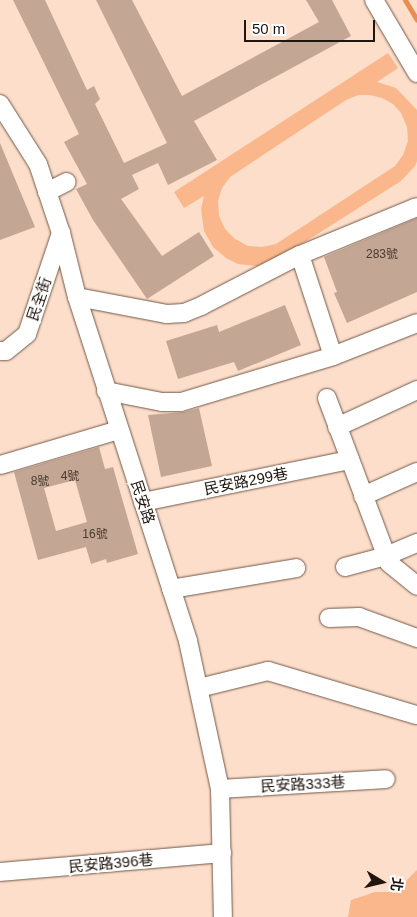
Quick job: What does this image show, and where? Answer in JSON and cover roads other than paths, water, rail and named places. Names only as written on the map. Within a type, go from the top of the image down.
[{"type":"street","points":[[374,0],[417,73]]},
{"type":"street","name":"民安路","points":[[0,104],[38,164],[61,233],[77,296],[106,390],[188,641],[220,789],[224,917]]},
{"type":"street","points":[[47,192],[67,182]]},
{"type":"street","points":[[77,296],[167,314],[184,313],[300,255],[417,207]]},
{"type":"street","name":"民全街","points":[[0,351],[6,351],[27,334],[61,233]]},
{"type":"street","points":[[300,255],[333,356]]},
{"type":"street","points":[[106,390],[162,402],[181,402],[333,356],[417,323]]},
{"type":"street","points":[[337,427],[417,390]]},
{"type":"street","points":[[327,398],[388,563],[417,586]]},
{"type":"street","points":[[0,465],[119,430]]},
{"type":"street","name":"民安路299巷","points":[[143,502],[350,460]]},
{"type":"street","points":[[363,496],[417,472]]},
{"type":"street","points":[[344,567],[386,556],[417,544]]},
{"type":"street","points":[[171,589],[296,568]]},
{"type":"street","points":[[329,618],[359,617],[417,638]]},
{"type":"street","points":[[199,688],[268,671],[417,715]]},
{"type":"street","name":"民安路333巷","points":[[220,789],[386,780]]},
{"type":"street","name":"民安路396巷","points":[[0,872],[222,853]]},
{"type":"waterway","points":[[405,0],[417,20]]}]
